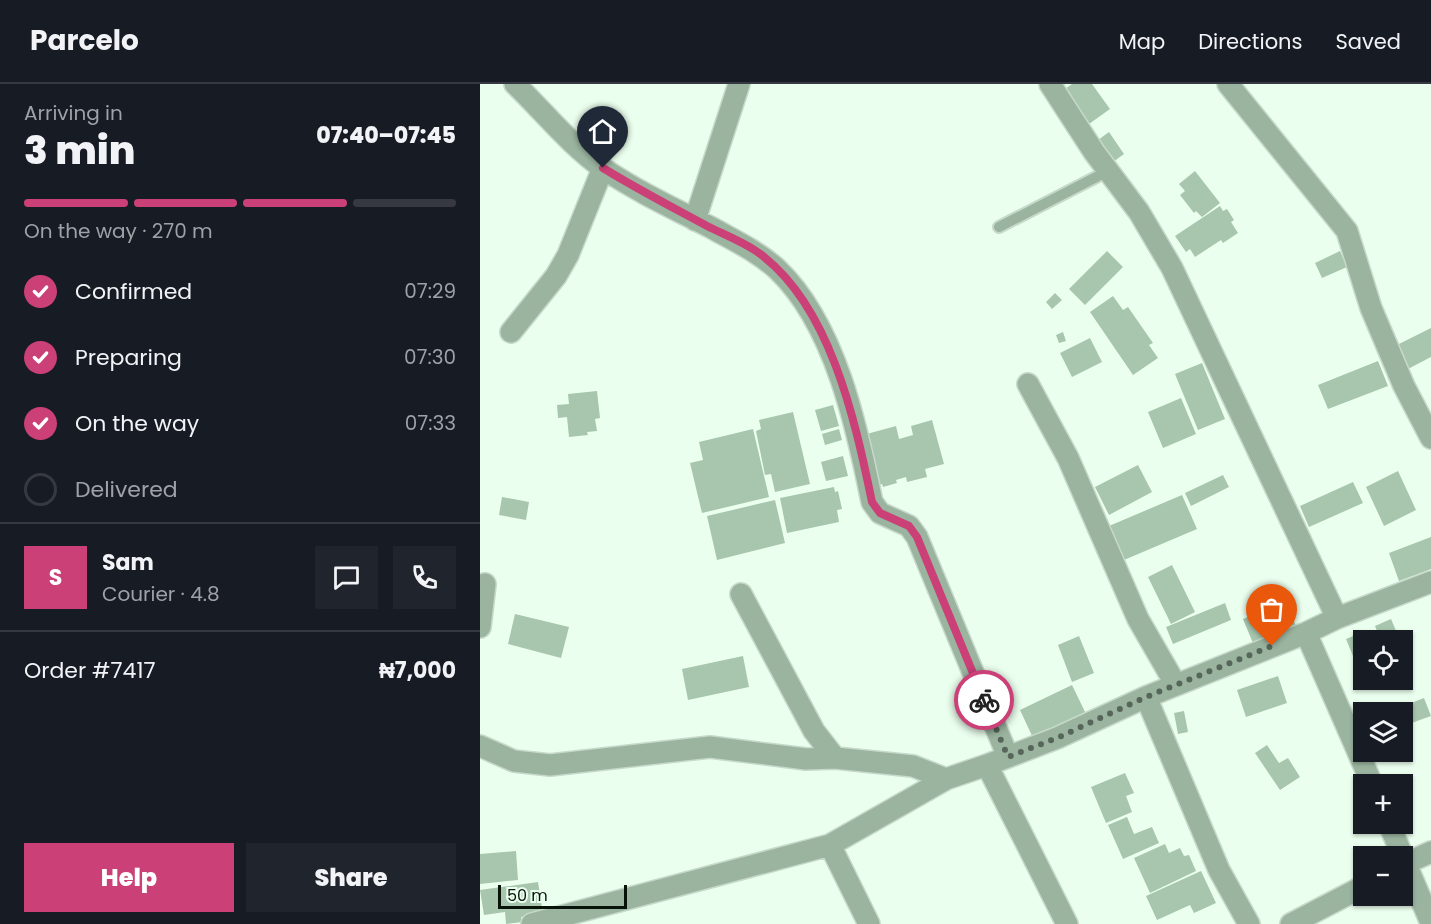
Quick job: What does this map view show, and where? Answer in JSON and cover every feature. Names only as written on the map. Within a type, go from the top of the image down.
[{"type":"street","points":[[515,84],[581,150],[603,168],[651,197],[756,251],[799,294],[816,320],[838,370],[872,502],[880,513],[909,526],[917,537],[1008,757]]},
{"type":"street","points":[[695,220],[739,84]]},
{"type":"street","points":[[1050,84],[1094,152],[1139,212],[1172,268],[1336,618]]},
{"type":"street","points":[[1228,84],[1347,231],[1371,308],[1404,386],[1431,438]]},
{"type":"street","points":[[511,332],[556,276],[568,255],[603,168]]},
{"type":"street","points":[[1028,384],[1068,458],[1138,619],[1176,684]]},
{"type":"street","points":[[532,924],[830,845],[946,779],[1057,738],[1176,684],[1306,633],[1336,618],[1431,582]]},
{"type":"street","points":[[480,627],[485,584]]},
{"type":"street","points":[[741,594],[814,731],[835,758]]},
{"type":"street","points":[[1306,633],[1368,774]]},
{"type":"street","points":[[1146,697],[1219,870],[1249,924]]},
{"type":"street","points":[[480,746],[514,761],[541,765],[710,747],[806,759],[835,758],[913,766],[946,779]]},
{"type":"street","points":[[987,765],[1067,924]]},
{"type":"street","points":[[830,845],[869,924]]},
{"type":"street","points":[[1413,860],[1431,852]]},
{"type":"street","points":[[1413,884],[1431,923]]},
{"type":"street","points":[[1291,924],[1353,892]]},
{"type":"lane","points":[[999,227],[1108,171]]},
{"type":"building","points":[[1072,84],[1092,84],[1110,109],[1089,124],[1065,89]]},
{"type":"building","points":[[1109,132],[1124,154],[1113,162],[1098,140]]},
{"type":"building","points":[[1195,171],[1220,203],[1202,217],[1196,211],[1194,213],[1180,195],[1185,191],[1179,184]]},
{"type":"building","points":[[1220,206],[1223,211],[1227,209],[1238,233],[1223,243],[1221,240],[1195,257],[1190,249],[1186,252],[1175,236]]},
{"type":"building","points":[[1107,251],[1123,267],[1085,305],[1069,289]]},
{"type":"building","points":[[1340,251],[1347,267],[1322,278],[1315,263]]},
{"type":"building","points":[[1055,293],[1062,300],[1052,309],[1046,302]]},
{"type":"building","points":[[1113,296],[1123,310],[1128,307],[1153,343],[1149,345],[1158,358],[1133,375],[1090,312]]},
{"type":"building","points":[[1431,328],[1431,357],[1406,370],[1395,346]]},
{"type":"building","points":[[1063,332],[1066,341],[1059,343],[1056,335]]},
{"type":"building","points":[[1090,338],[1102,362],[1072,377],[1060,353]]},
{"type":"building","points":[[1378,361],[1388,386],[1328,409],[1318,385]]},
{"type":"building","points":[[1202,363],[1225,419],[1198,430],[1175,374]]},
{"type":"building","points":[[597,391],[600,418],[595,419],[597,431],[587,432],[588,435],[569,437],[567,417],[558,418],[557,405],[569,404],[568,394]]},
{"type":"building","points":[[1181,398],[1196,434],[1163,448],[1148,412]]},
{"type":"building","points":[[833,405],[839,426],[821,431],[815,410]]},
{"type":"building","points":[[793,412],[810,484],[775,492],[771,474],[765,475],[756,431],[761,429],[759,420]]},
{"type":"building","points":[[932,420],[944,464],[925,469],[927,477],[907,482],[906,477],[896,480],[897,483],[883,487],[882,484],[879,485],[863,435],[896,426],[899,439],[913,435],[911,426]]},
{"type":"building","points":[[753,429],[769,497],[702,513],[690,463],[703,460],[699,442]]},
{"type":"building","points":[[839,429],[842,440],[825,445],[822,434]]},
{"type":"building","points":[[843,456],[848,476],[826,481],[821,462]]},
{"type":"building","points":[[1138,465],[1152,492],[1109,515],[1095,487]]},
{"type":"building","points":[[1398,471],[1416,510],[1384,526],[1366,487]]},
{"type":"building","points":[[1223,475],[1229,487],[1191,506],[1185,493]]},
{"type":"building","points":[[1353,482],[1363,503],[1309,527],[1300,506]]},
{"type":"building","points":[[834,487],[835,492],[838,491],[842,509],[837,510],[839,522],[787,533],[780,498]]},
{"type":"building","points":[[1182,495],[1197,529],[1124,560],[1109,526]]},
{"type":"building","points":[[502,497],[529,502],[526,520],[499,515]]},
{"type":"building","points":[[775,500],[785,543],[717,560],[707,516]]},
{"type":"building","points":[[1431,537],[1431,569],[1399,581],[1389,553]]},
{"type":"building","points":[[1172,565],[1195,612],[1171,624],[1148,577]]},
{"type":"building","points":[[1286,602],[1298,631],[1255,648],[1243,619]]},
{"type":"building","points":[[1225,603],[1231,620],[1173,644],[1166,627]]},
{"type":"building","points":[[515,614],[569,627],[561,658],[508,644]]},
{"type":"building","points":[[1391,619],[1396,630],[1377,630],[1375,626]]},
{"type":"building","points":[[1079,636],[1094,673],[1072,682],[1058,645]]},
{"type":"building","points":[[1353,636],[1353,656],[1346,639]]},
{"type":"building","points":[[743,656],[749,687],[688,700],[682,669]]},
{"type":"building","points":[[1278,676],[1287,703],[1246,717],[1237,690]]},
{"type":"building","points":[[1072,685],[1086,714],[1034,740],[1020,710]]},
{"type":"building","points":[[1424,698],[1431,716],[1413,722],[1413,702]]},
{"type":"building","points":[[1184,711],[1188,732],[1178,734],[1174,713]]},
{"type":"building","points":[[1267,745],[1279,763],[1288,758],[1300,777],[1280,790],[1255,753]]},
{"type":"building","points":[[1125,773],[1134,793],[1126,796],[1132,812],[1106,823],[1091,787]]},
{"type":"building","points":[[1127,817],[1134,834],[1152,827],[1159,843],[1123,859],[1108,825]]},
{"type":"building","points":[[1165,844],[1169,853],[1180,848],[1184,856],[1189,855],[1196,871],[1150,893],[1134,858]]},
{"type":"building","points":[[516,851],[518,880],[480,884],[480,854]]},
{"type":"building","points":[[1201,871],[1216,903],[1194,913],[1190,905],[1157,920],[1146,896]]},
{"type":"building","points":[[538,882],[543,914],[521,917],[522,922],[506,924],[505,912],[484,915],[480,890]]},
{"type":"way so far","points":[[984,700],[1008,757],[1057,738],[1146,697],[1272,646]]},
{"type":"route","points":[[603,168],[651,197],[756,251],[799,294],[816,320],[838,370],[867,475],[872,502],[880,513],[909,526],[917,537],[984,700]]}]
